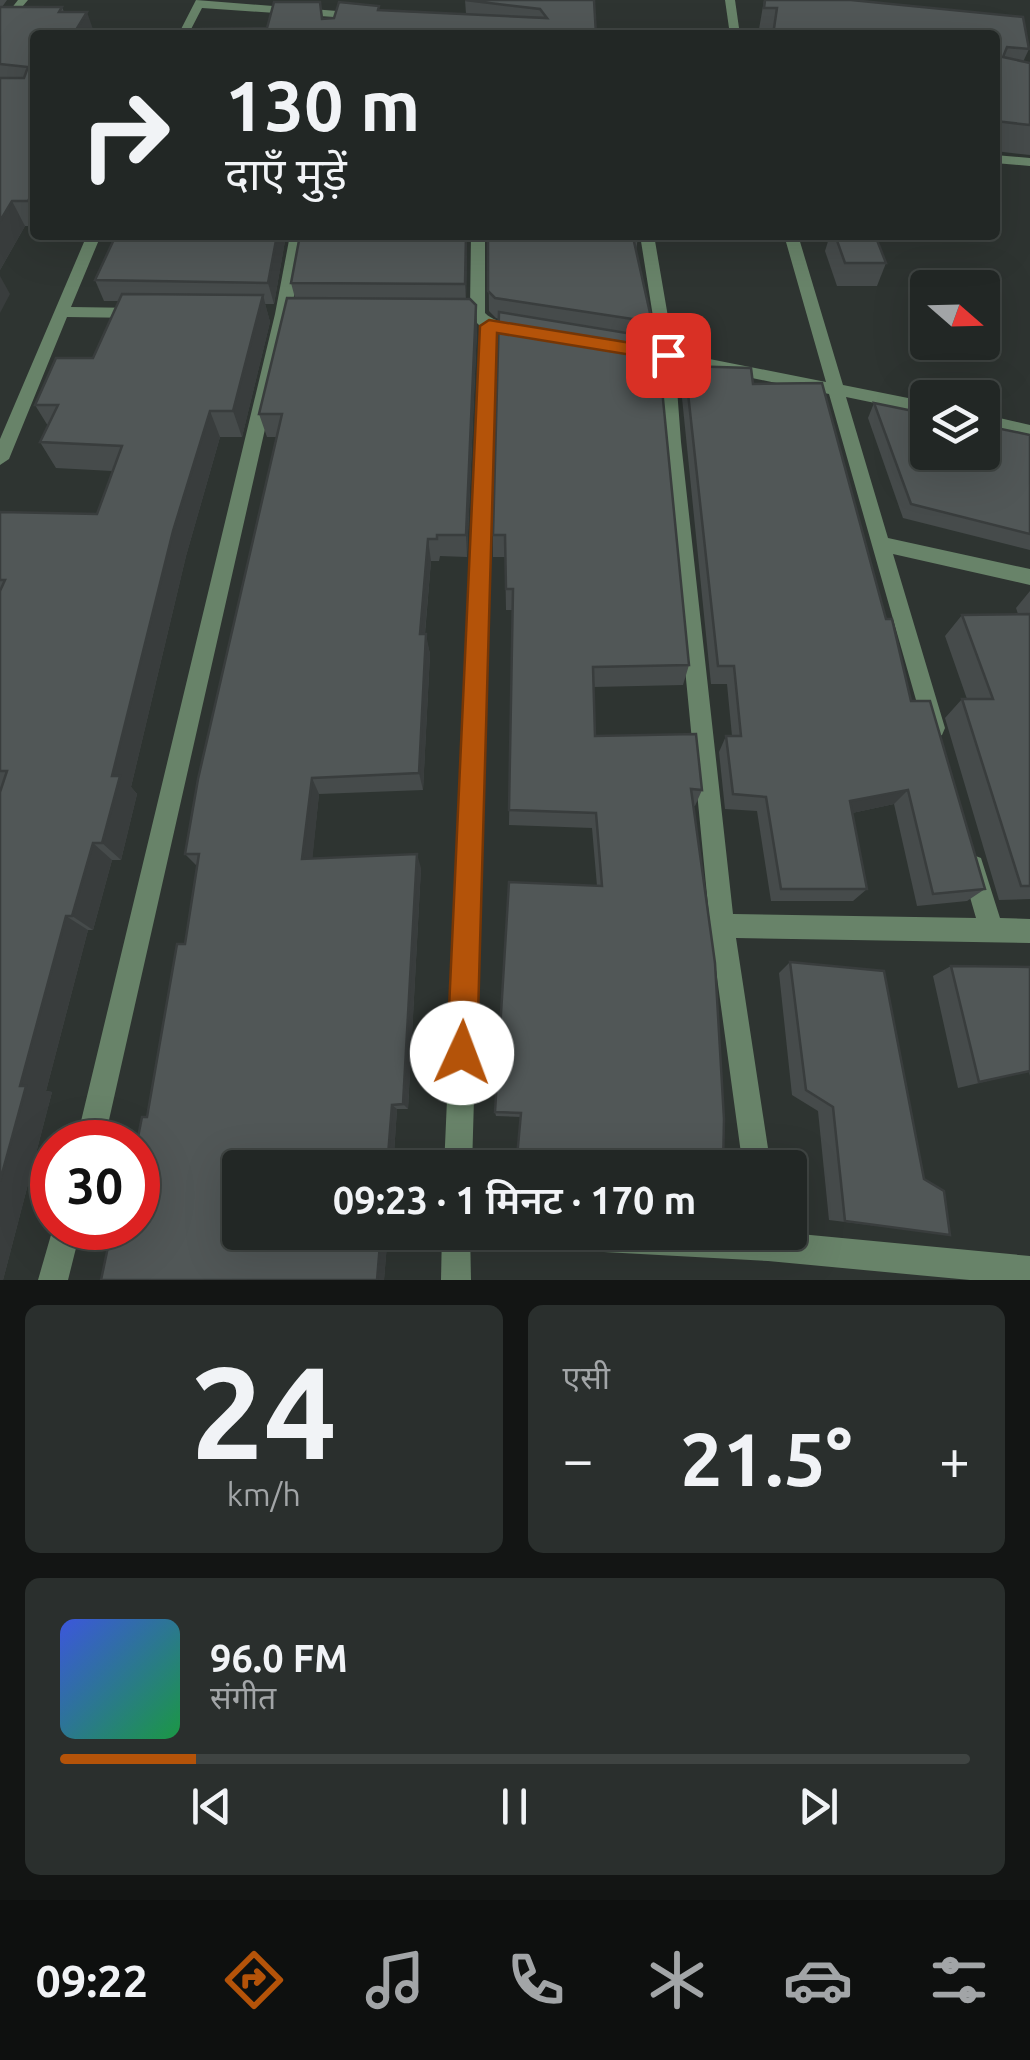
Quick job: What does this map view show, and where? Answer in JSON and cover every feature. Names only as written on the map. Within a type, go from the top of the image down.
[{"type":"street","points":[[0,30],[23,0]]},
{"type":"street","points":[[730,0],[734,30]]},
{"type":"street","points":[[186,30],[199,3],[333,18],[370,17]]},
{"type":"street","points":[[1000,159],[1030,162]]},
{"type":"street","points":[[0,459],[92,240]]},
{"type":"street","points":[[95,1120],[196,672],[284,314],[295,240]]},
{"type":"street","points":[[459,1150],[483,320],[478,240]]},
{"type":"street","points":[[648,240],[668,355],[672,442],[722,926],[754,1150]]},
{"type":"street","points":[[794,240],[942,755]]},
{"type":"street","points":[[62,312],[154,313]]},
{"type":"street","points":[[438,314],[483,320],[542,335]]},
{"type":"street","points":[[632,349],[910,404]]},
{"type":"street","points":[[1000,424],[1030,431]]},
{"type":"street","points":[[881,544],[1030,577]]},
{"type":"street","points":[[969,851],[991,928]]},
{"type":"street","points":[[722,926],[1030,931]]},
{"type":"street","points":[[807,1244],[1030,1271]]},
{"type":"street","points":[[54,1280],[62,1250]]},
{"type":"street","points":[[456,1250],[456,1280]]},
{"type":"building","points":[[465,0],[594,0],[596,30],[200,30],[267,28],[274,2],[320,2],[322,19],[334,18],[339,2],[379,6],[378,10],[547,18],[540,9]]},
{"type":"building","points":[[765,0],[851,0],[1023,17],[1029,49],[1007,47],[1003,57],[1030,63],[1030,125],[1000,122],[1000,30],[774,30],[777,8],[764,8]]},
{"type":"building","points":[[0,7],[62,7],[59,12],[87,12],[76,30],[30,30],[30,197],[28,201],[12,201],[0,221],[0,78],[24,78],[28,67],[0,64]]},
{"type":"building","points":[[114,240],[276,240],[268,283],[95,280]]},
{"type":"building","points":[[299,240],[466,240],[465,284],[291,283]]},
{"type":"building","points":[[488,240],[634,240],[652,322],[495,298],[488,291]]},
{"type":"building","points":[[837,240],[877,240],[886,263],[845,263]]},
{"type":"building","points":[[122,294],[263,295],[233,411],[210,411],[173,531],[112,776],[120,776],[102,843],[93,843],[72,916],[66,916],[20,1086],[26,1086],[0,1181],[0,792],[7,771],[0,771],[0,591],[5,580],[0,580],[0,512],[97,514],[122,446],[40,442],[58,405],[35,405],[56,358],[93,358]]},
{"type":"building","points":[[287,298],[470,299],[476,305],[466,535],[437,535],[437,539],[428,539],[420,634],[426,634],[419,773],[312,778],[302,859],[417,854],[403,1104],[392,1105],[388,1150],[222,1150],[222,1250],[380,1250],[377,1280],[101,1280],[107,1250],[160,1250],[160,1120],[141,1120],[147,1117],[177,944],[185,944],[199,854],[185,854],[198,779],[282,414],[259,414]]},
{"type":"building","points":[[499,312],[657,338],[689,665],[593,667],[595,736],[696,734],[702,790],[691,789],[715,963],[723,1150],[518,1150],[521,1113],[495,1112],[509,882],[602,886],[596,813],[509,810],[513,589],[506,589],[505,535],[493,535]]},
{"type":"building","points":[[685,366],[751,368],[753,384],[822,383],[886,619],[892,619],[911,701],[930,701],[985,889],[933,894],[908,790],[850,801],[867,889],[781,889],[766,797],[733,794],[726,736],[741,736],[734,666],[718,666]]},
{"type":"building","points":[[874,403],[910,410],[910,470],[1000,470],[1000,429],[1030,435],[1030,534],[911,504]]},
{"type":"building","points":[[1030,614],[1030,886],[1021,886],[962,699],[993,699],[962,615]]},
{"type":"building","points":[[790,962],[884,971],[924,1179],[944,1191],[950,1235],[845,1221],[833,1107],[806,1090]]},
{"type":"building","points":[[951,966],[1030,967],[1030,1071],[979,1082]]},
{"type":"route","points":[[462,1053],[489,326],[668,355]]}]
